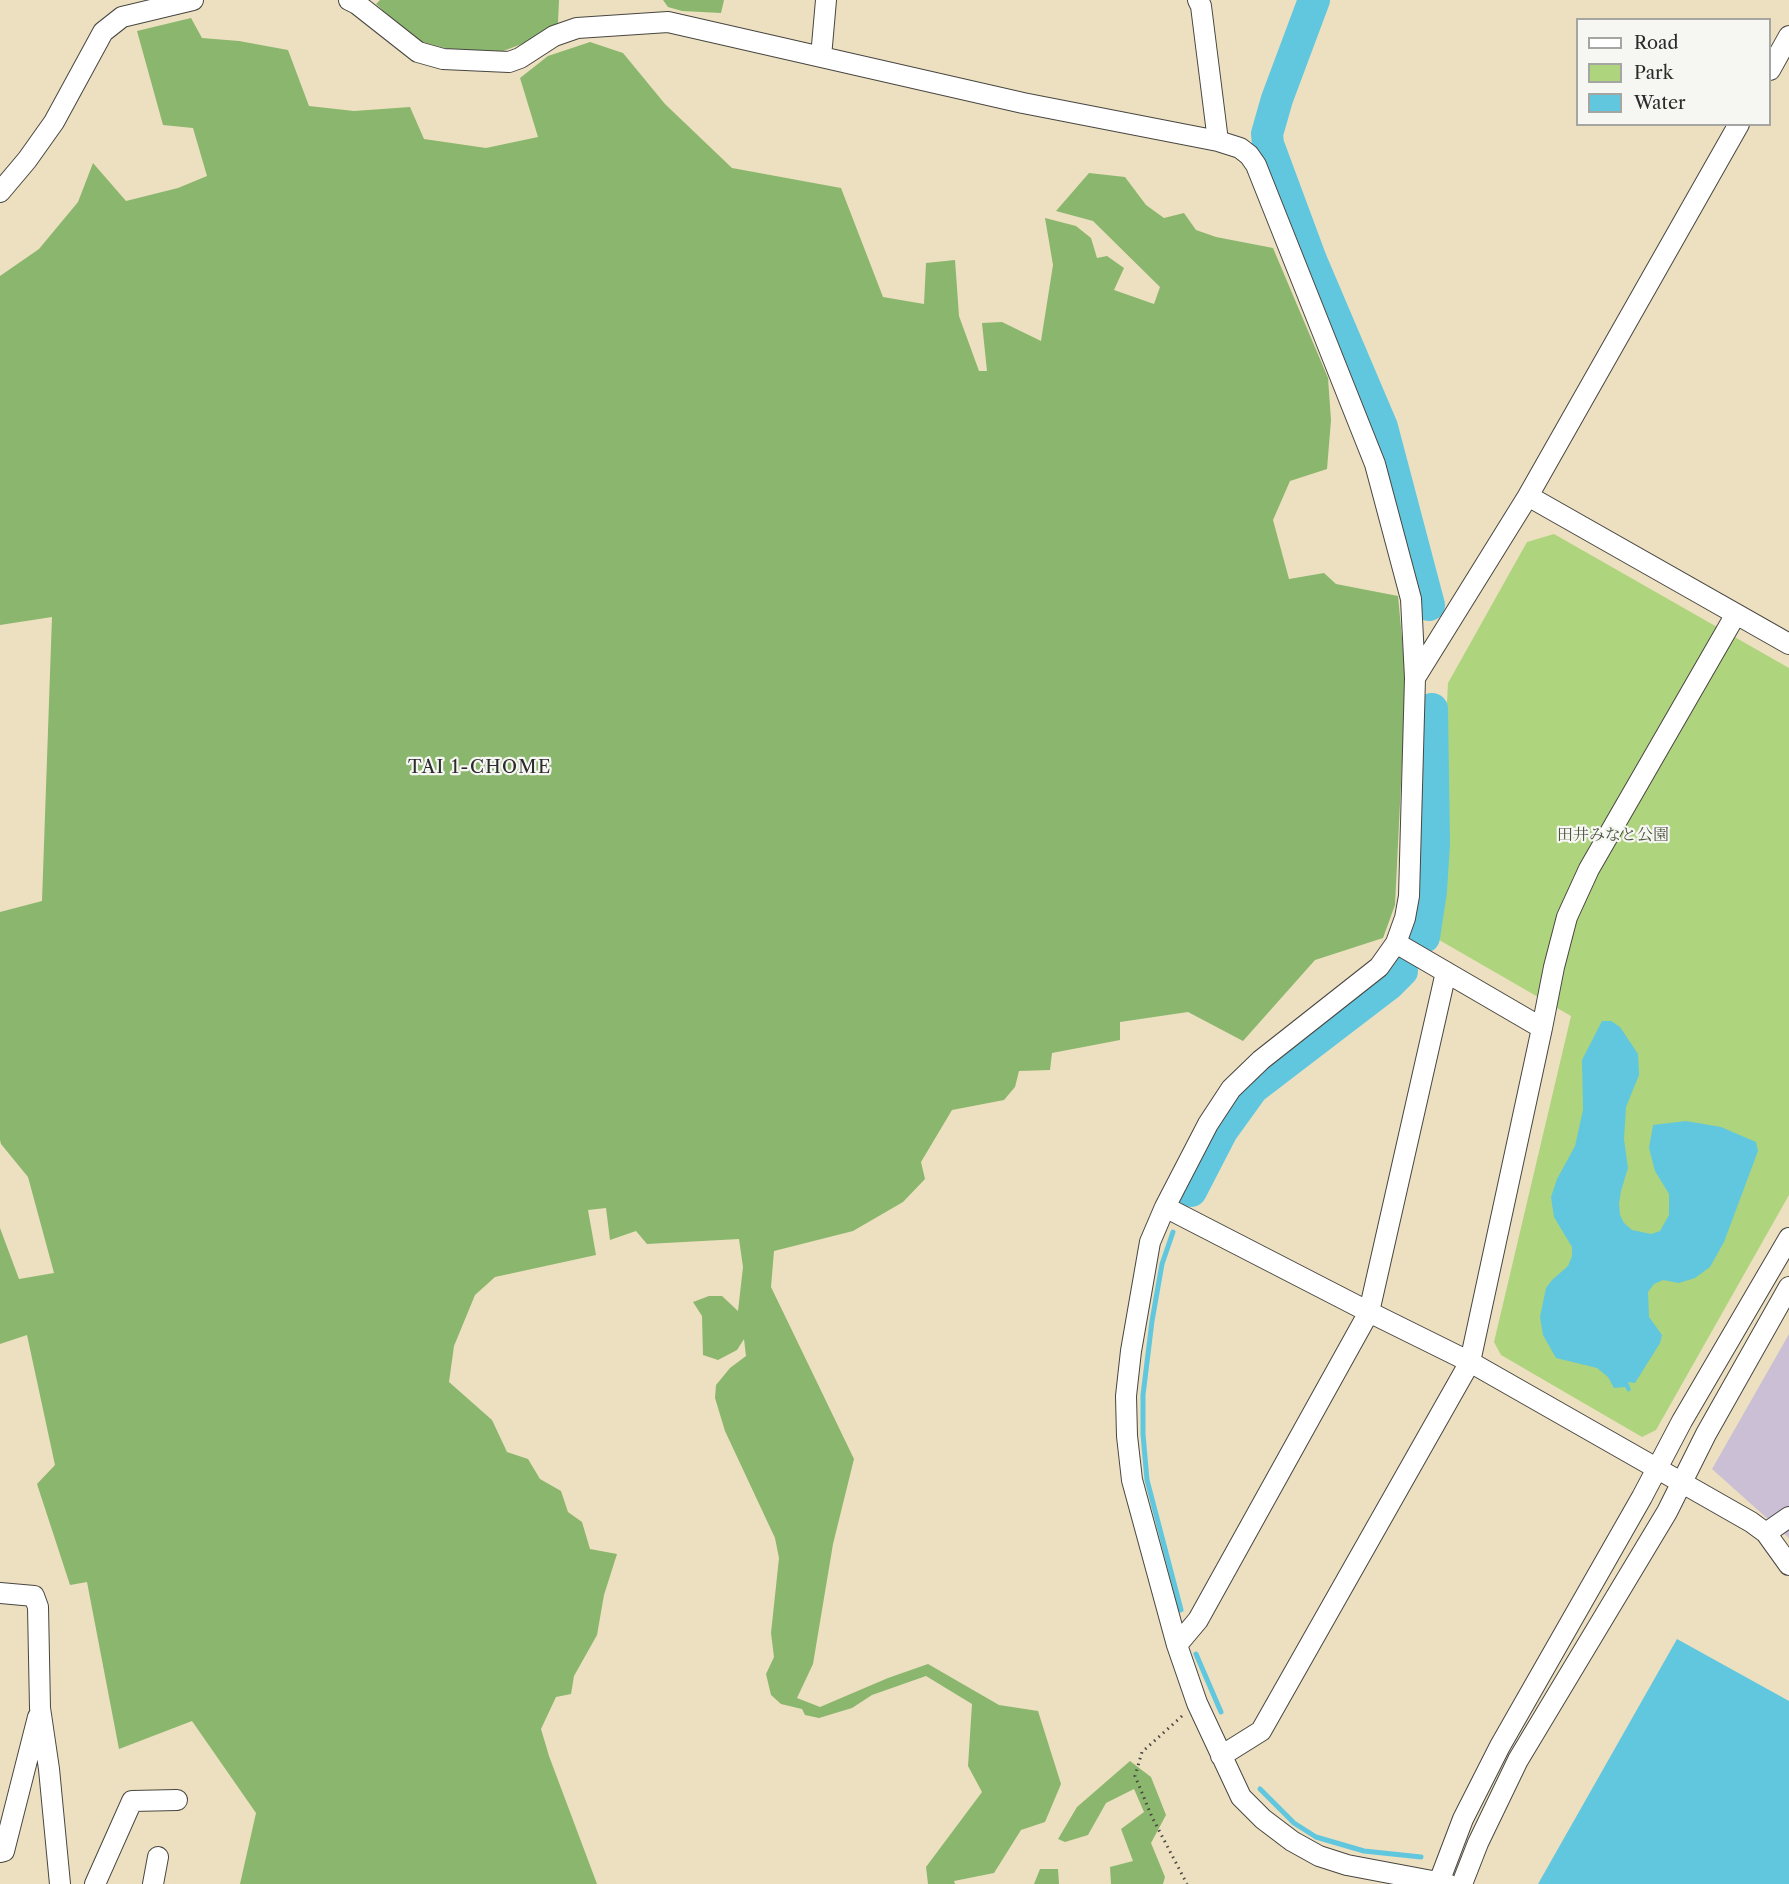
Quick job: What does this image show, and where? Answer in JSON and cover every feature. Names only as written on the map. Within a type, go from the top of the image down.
[{"type":"street","points":[[0,192],[27,160],[54,122],[103,32],[122,17],[193,0]]},
{"type":"street","points":[[349,0],[418,52],[443,59],[509,62],[520,58],[565,31],[657,21],[668,22],[1023,103],[1218,141],[1240,148],[1257,165],[1375,464],[1410,599],[1415,678],[1409,896],[1405,918],[1396,943],[1379,967],[1261,1060],[1231,1089],[1208,1124],[1165,1207],[1150,1242],[1139,1296],[1126,1396],[1127,1436],[1132,1480],[1177,1645],[1197,1703],[1241,1797],[1263,1819],[1292,1841],[1319,1856],[1347,1865],[1447,1884]]},
{"type":"street","points":[[821,57],[826,0]]},
{"type":"street","points":[[1198,0],[1201,6],[1218,141]]},
{"type":"street","points":[[1771,68],[1789,36]]},
{"type":"street","points":[[1415,678],[1528,496],[1738,126]]},
{"type":"street","points":[[1528,496],[1789,644]]},
{"type":"street","points":[[1221,1756],[1261,1731],[1470,1362],[1554,967],[1568,917],[1585,879],[1736,614]]},
{"type":"street","points":[[1396,943],[1542,1028]]},
{"type":"street","points":[[1177,1645],[1198,1620],[1369,1312],[1446,972]]},
{"type":"street","points":[[1165,1207],[1470,1362],[1751,1522],[1766,1533],[1789,1565]]},
{"type":"street","points":[[1447,1884],[1462,1819],[1500,1746],[1682,1421],[1789,1238]]},
{"type":"street","points":[[1447,1884],[1478,1843],[1518,1760],[1667,1512],[1706,1434],[1789,1287]]},
{"type":"street","points":[[1766,1533],[1789,1517]]},
{"type":"street","points":[[0,1593],[34,1596],[38,1607],[40,1708],[52,1793],[60,1884]]},
{"type":"street","points":[[0,1852],[4,1851],[40,1708]]},
{"type":"street","points":[[95,1884],[132,1801],[177,1800]]},
{"type":"street","points":[[153,1884],[158,1857]]},
{"type":"path","points":[[1187,1884],[1152,1817],[1135,1776],[1142,1752],[1197,1703]]},
{"type":"shaded area","points":[[1789,1334],[1789,1538],[1712,1469]]},
{"type":"green space","points":[[380,0],[559,0],[558,23],[530,41],[503,51],[452,50],[415,40],[376,4]]},
{"type":"green space","points":[[663,0],[724,0],[721,13],[682,11],[668,7]]},
{"type":"green space","points":[[191,18],[202,38],[239,41],[288,50],[309,106],[354,111],[410,107],[424,139],[486,148],[538,137],[520,78],[548,56],[590,42],[623,53],[665,104],[732,168],[841,188],[883,297],[924,304],[926,263],[955,260],[959,316],[979,371],[987,371],[982,323],[1002,322],[1041,341],[1053,265],[1045,218],[1076,226],[1091,238],[1097,258],[1107,256],[1124,268],[1114,290],[1154,304],[1160,287],[1093,221],[1056,211],[1089,173],[1125,177],[1146,205],[1164,218],[1184,213],[1196,230],[1216,237],[1273,248],[1328,378],[1331,420],[1327,469],[1290,481],[1273,520],[1289,579],[1324,573],[1336,584],[1398,596],[1406,681],[1395,905],[1383,938],[1315,960],[1243,1041],[1188,1012],[1120,1022],[1120,1040],[1052,1053],[1050,1070],[1019,1071],[1015,1087],[1004,1100],[952,1110],[921,1162],[925,1179],[903,1202],[853,1231],[774,1251],[771,1287],[854,1459],[833,1544],[813,1664],[797,1698],[820,1707],[928,1664],[999,1705],[1038,1711],[1061,1784],[1045,1822],[1021,1830],[994,1873],[954,1881],[955,1884],[928,1884],[926,1867],[982,1792],[968,1766],[972,1704],[926,1676],[872,1695],[852,1708],[819,1718],[805,1715],[802,1709],[781,1704],[771,1695],[766,1674],[774,1657],[771,1633],[779,1558],[775,1538],[725,1431],[715,1398],[716,1385],[730,1368],[746,1356],[744,1339],[737,1350],[718,1360],[703,1355],[702,1316],[693,1302],[709,1296],[722,1296],[738,1311],[743,1267],[739,1239],[647,1244],[636,1231],[610,1240],[606,1208],[588,1210],[596,1255],[495,1277],[475,1295],[454,1346],[449,1382],[492,1420],[507,1452],[528,1459],[540,1479],[561,1491],[568,1512],[582,1522],[590,1549],[617,1554],[604,1595],[597,1635],[574,1676],[571,1694],[556,1697],[541,1729],[597,1884],[240,1884],[256,1813],[192,1721],[119,1749],[87,1582],[70,1585],[37,1484],[55,1465],[27,1335],[0,1344],[0,1228],[19,1279],[54,1273],[28,1177],[0,1140],[0,912],[42,901],[52,617],[0,625],[0,276],[39,249],[78,202],[93,163],[126,201],[178,188],[207,176],[193,128],[163,125],[137,31]]},
{"type":"green space","name":"田井みなと公園","points":[[1554,534],[1789,668],[1789,1195],[1656,1430],[1642,1437],[1501,1355],[1494,1342],[1571,1016],[1434,937],[1437,897],[1440,705],[1447,702],[1448,683],[1527,542]]},
{"type":"green space","points":[[1130,1761],[1151,1777],[1166,1815],[1151,1843],[1165,1877],[1163,1884],[1111,1884],[1110,1867],[1133,1861],[1121,1829],[1144,1812],[1134,1789],[1106,1803],[1088,1835],[1065,1842],[1058,1839],[1077,1807]]},
{"type":"green space","points":[[1040,1869],[1058,1869],[1059,1884],[1034,1884]]},
{"type":"water","points":[[1602,1021],[1611,1021],[1620,1027],[1638,1054],[1639,1075],[1626,1107],[1624,1139],[1628,1168],[1619,1204],[1620,1215],[1624,1223],[1632,1230],[1651,1234],[1660,1231],[1669,1215],[1669,1194],[1655,1171],[1649,1148],[1653,1125],[1686,1121],[1721,1127],[1756,1142],[1758,1151],[1724,1242],[1710,1267],[1695,1278],[1679,1283],[1663,1280],[1654,1284],[1648,1292],[1649,1317],[1662,1335],[1660,1343],[1635,1383],[1628,1382],[1631,1390],[1628,1392],[1625,1387],[1614,1388],[1608,1377],[1597,1368],[1556,1358],[1543,1335],[1540,1317],[1546,1288],[1568,1266],[1572,1256],[1572,1247],[1554,1217],[1551,1197],[1557,1179],[1575,1146],[1583,1110],[1582,1060]]},
{"type":"water","points":[[1677,1639],[1789,1701],[1789,1884],[1538,1884]]},
{"type":"waterway","points":[[1314,0],[1277,99],[1267,134],[1268,144],[1311,260],[1382,427],[1429,605]]},
{"type":"waterway","points":[[1424,937],[1431,891],[1434,843],[1432,709]]},
{"type":"waterway","points":[[1191,1191],[1222,1131],[1253,1088],[1389,984],[1402,971]]},
{"type":"waterway","points":[[1173,1232],[1162,1264],[1152,1321],[1143,1395],[1143,1434],[1147,1480],[1181,1610]]},
{"type":"waterway","points":[[1196,1654],[1221,1712]]},
{"type":"waterway","points":[[1260,1789],[1294,1823],[1316,1837],[1364,1851],[1421,1857]]},
{"type":"district","name":"TAI 1-CHOME","points":[[480,768]]}]
